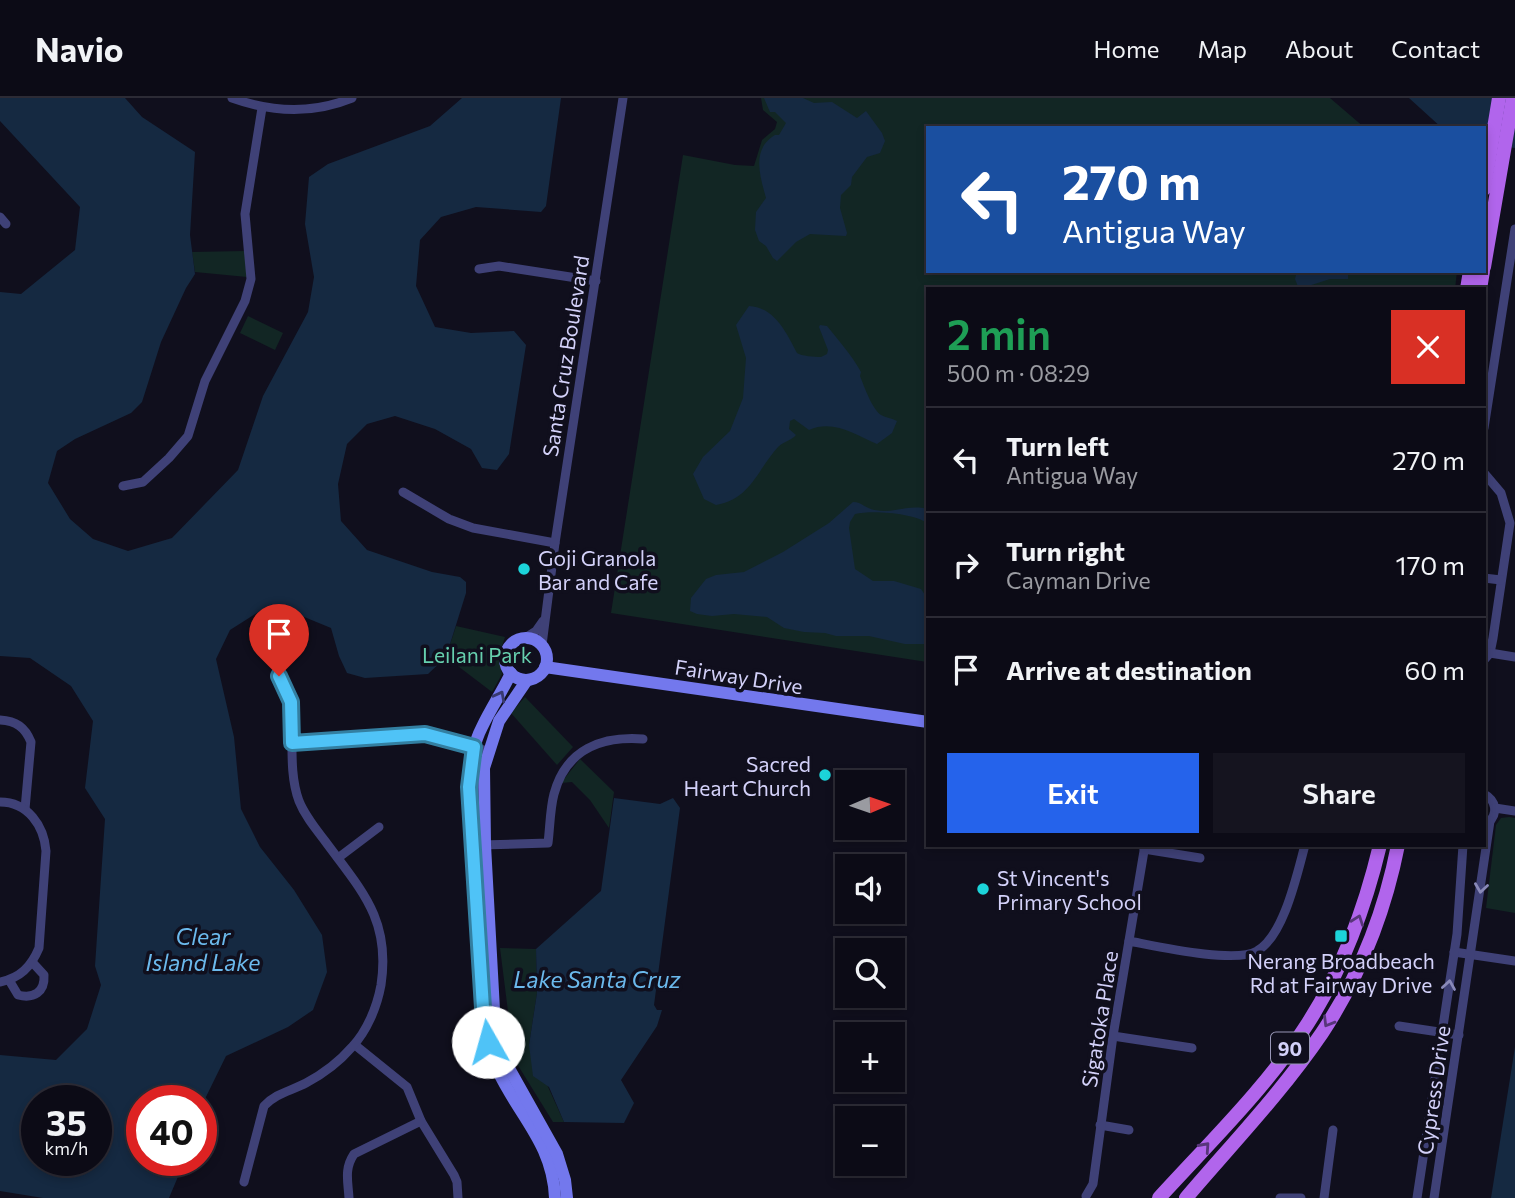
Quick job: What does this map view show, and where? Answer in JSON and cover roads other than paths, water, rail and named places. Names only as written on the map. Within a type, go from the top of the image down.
[{"type":"main road","points":[[1486,252],[1498,150],[1499,98]]},
{"type":"main road","points":[[1486,183],[1513,98]]},
{"type":"main road","name":"90","points":[[1159,1198],[1280,1061],[1308,1023],[1349,944],[1369,890],[1380,847]]},
{"type":"main road","name":"90","points":[[1186,1198],[1299,1065],[1336,1010],[1372,935],[1397,847]]},
{"type":"street","points":[[232,98],[262,108],[309,109],[338,104],[352,98]]},
{"type":"street","name":"Santa Cruz Boulevard","points":[[542,645],[623,98]]},
{"type":"street","points":[[123,486],[143,482],[188,436],[205,381],[245,301],[251,279],[245,214],[262,108]]},
{"type":"street","points":[[1486,415],[1515,229]]},
{"type":"street","points":[[478,269],[499,266],[596,281]]},
{"type":"street","points":[[1486,476],[1511,508],[1502,580],[1487,657],[1515,657]]},
{"type":"street","points":[[403,492],[449,519],[473,528],[555,543]]},
{"type":"street","points":[[1486,578],[1502,580]]},
{"type":"street","points":[[525,638],[542,645],[547,656],[545,667],[538,676],[527,680],[511,673],[506,663],[507,652],[513,643],[536,631],[544,619]]},
{"type":"street","name":"Fairway Drive","points":[[545,667],[926,722]]},
{"type":"street","points":[[511,673],[474,747],[469,787],[479,845],[498,1043],[507,1067],[557,1154],[559,1181],[555,1198]]},
{"type":"street","points":[[244,1182],[264,1105],[272,1097],[304,1084],[325,1071],[355,1045],[377,1004],[383,968],[383,941],[373,910],[361,888],[299,802],[295,786],[291,702],[279,676]]},
{"type":"street","points":[[479,845],[488,751],[499,721],[527,680]]},
{"type":"street","points":[[0,720],[19,725],[27,732],[31,742],[25,810]]},
{"type":"street","points":[[292,743],[425,734],[488,751]]},
{"type":"street","points":[[479,845],[548,843],[554,794],[563,771],[579,754],[599,742],[619,737],[643,739]]},
{"type":"street","points":[[1486,796],[1492,800],[1495,808],[1515,811]]},
{"type":"street","points":[[0,802],[25,810],[35,818],[41,829],[46,851],[39,948],[33,962],[24,972],[4,981],[18,995],[36,995],[42,989],[44,975],[33,962]]},
{"type":"street","name":"Cypress Drive","points":[[1487,823],[1495,808]]},
{"type":"street","points":[[338,858],[379,827]]},
{"type":"street","points":[[1144,847],[1200,858]]},
{"type":"street","name":"Sigatoka Place","points":[[1086,1196],[1093,1184],[1113,1036],[1144,847]]},
{"type":"street","points":[[1129,941],[1235,957],[1257,952],[1275,934],[1304,847]]},
{"type":"street","name":"Cypress Drive","points":[[1417,1198],[1454,952],[1463,847]]},
{"type":"street","name":"Cypress Drive","points":[[1434,1198],[1472,955],[1484,847]]},
{"type":"street","points":[[1454,952],[1515,961]]},
{"type":"street","points":[[1399,1026],[1459,1035]]},
{"type":"street","points":[[1113,1036],[1192,1048]]},
{"type":"street","points":[[355,1045],[407,1087],[421,1121],[454,1175],[458,1198]]},
{"type":"street","points":[[349,1198],[348,1163],[354,1154],[421,1121]]},
{"type":"street","points":[[1100,1125],[1129,1130]]},
{"type":"street","points":[[1324,1198],[1333,1130]]},
{"type":"street","points":[[559,1181],[566,1198]]},
{"type":"street","points":[[1280,1198],[1301,1198]]},
{"type":"water","name":"Clear Island Lake","points":[[0,98],[125,98],[142,117],[195,152],[190,235],[195,274],[161,342],[142,402],[131,413],[75,439],[57,451],[48,483],[70,519],[93,539],[128,551],[172,538],[238,470],[263,396],[308,312],[314,277],[305,224],[309,177],[328,164],[430,126],[462,98],[561,98],[546,206],[541,212],[476,207],[441,217],[420,240],[416,286],[435,327],[471,333],[514,331],[526,345],[509,454],[497,470],[482,468],[471,449],[435,429],[395,416],[367,424],[347,444],[338,484],[341,521],[367,550],[432,572],[460,577],[466,582],[466,593],[446,657],[428,674],[365,678],[347,673],[331,628],[297,614],[260,611],[230,630],[216,659],[234,737],[241,809],[260,847],[294,890],[322,935],[327,972],[313,1010],[288,1027],[226,1056],[212,1085],[126,1085],[126,1176],[178,1176],[169,1198],[43,1198],[0,1191],[0,1055],[56,1060],[87,1029],[101,985],[95,966],[105,819],[85,788],[93,721],[71,686],[30,658],[0,656],[0,292],[21,294],[75,250],[80,207],[0,121]]},
{"type":"water","points":[[764,98],[803,98],[814,103],[832,102],[857,118],[866,111],[885,141],[880,153],[867,157],[852,177],[851,185],[841,195],[840,208],[846,236],[810,234],[796,242],[777,261],[759,241],[755,230],[756,212],[766,198],[759,164],[767,141],[779,135],[786,123],[775,112],[770,112]]},
{"type":"water","points":[[1409,98],[1515,98],[1515,148],[1486,144],[1486,126],[1440,126]]},
{"type":"water","points":[[1296,273],[1348,275],[1348,279],[1330,279],[1305,287],[1298,287],[1295,279]]},
{"type":"water","points":[[749,306],[773,316],[797,353],[802,355],[821,357],[827,354],[819,327],[827,326],[861,372],[860,376],[874,408],[881,415],[897,421],[892,433],[877,444],[836,427],[809,430],[794,419],[790,421],[789,429],[796,435],[778,447],[738,497],[716,505],[704,499],[693,474],[703,457],[730,431],[743,398],[746,358],[736,325]]},
{"type":"water","points":[[853,502],[882,511],[926,509],[926,522],[903,515],[862,513],[855,514],[849,528],[855,569],[873,581],[894,581],[921,589],[926,596],[926,644],[905,644],[869,636],[804,632],[784,628],[767,617],[734,614],[712,616],[690,611],[691,598],[706,579],[716,575],[744,572],[783,552],[829,523]]},
{"type":"water","name":"Lake Santa Cruz","points":[[614,798],[660,804],[673,798],[680,808],[654,1005],[657,1010],[662,1010],[657,1026],[621,1080],[634,1103],[624,1123],[564,1122],[549,1087],[533,1076],[529,1045],[537,993],[536,949],[601,891]]},
{"type":"water","points":[[1515,1047],[1515,1198],[1491,1198]]},
{"type":"place","name":"Goji Granola Bar and Cafe","points":[[524,569]]},
{"type":"place","name":"Sacred Heart Church","points":[[825,775]]},
{"type":"place","name":"St Vincent's Primary School","points":[[983,889]]},
{"type":"place","name":"Nerang Broadbeach Rd at Fairway Drive","points":[[1341,936]]},
{"type":"park label","name":"Leilani Park","points":[[477,654]]}]
